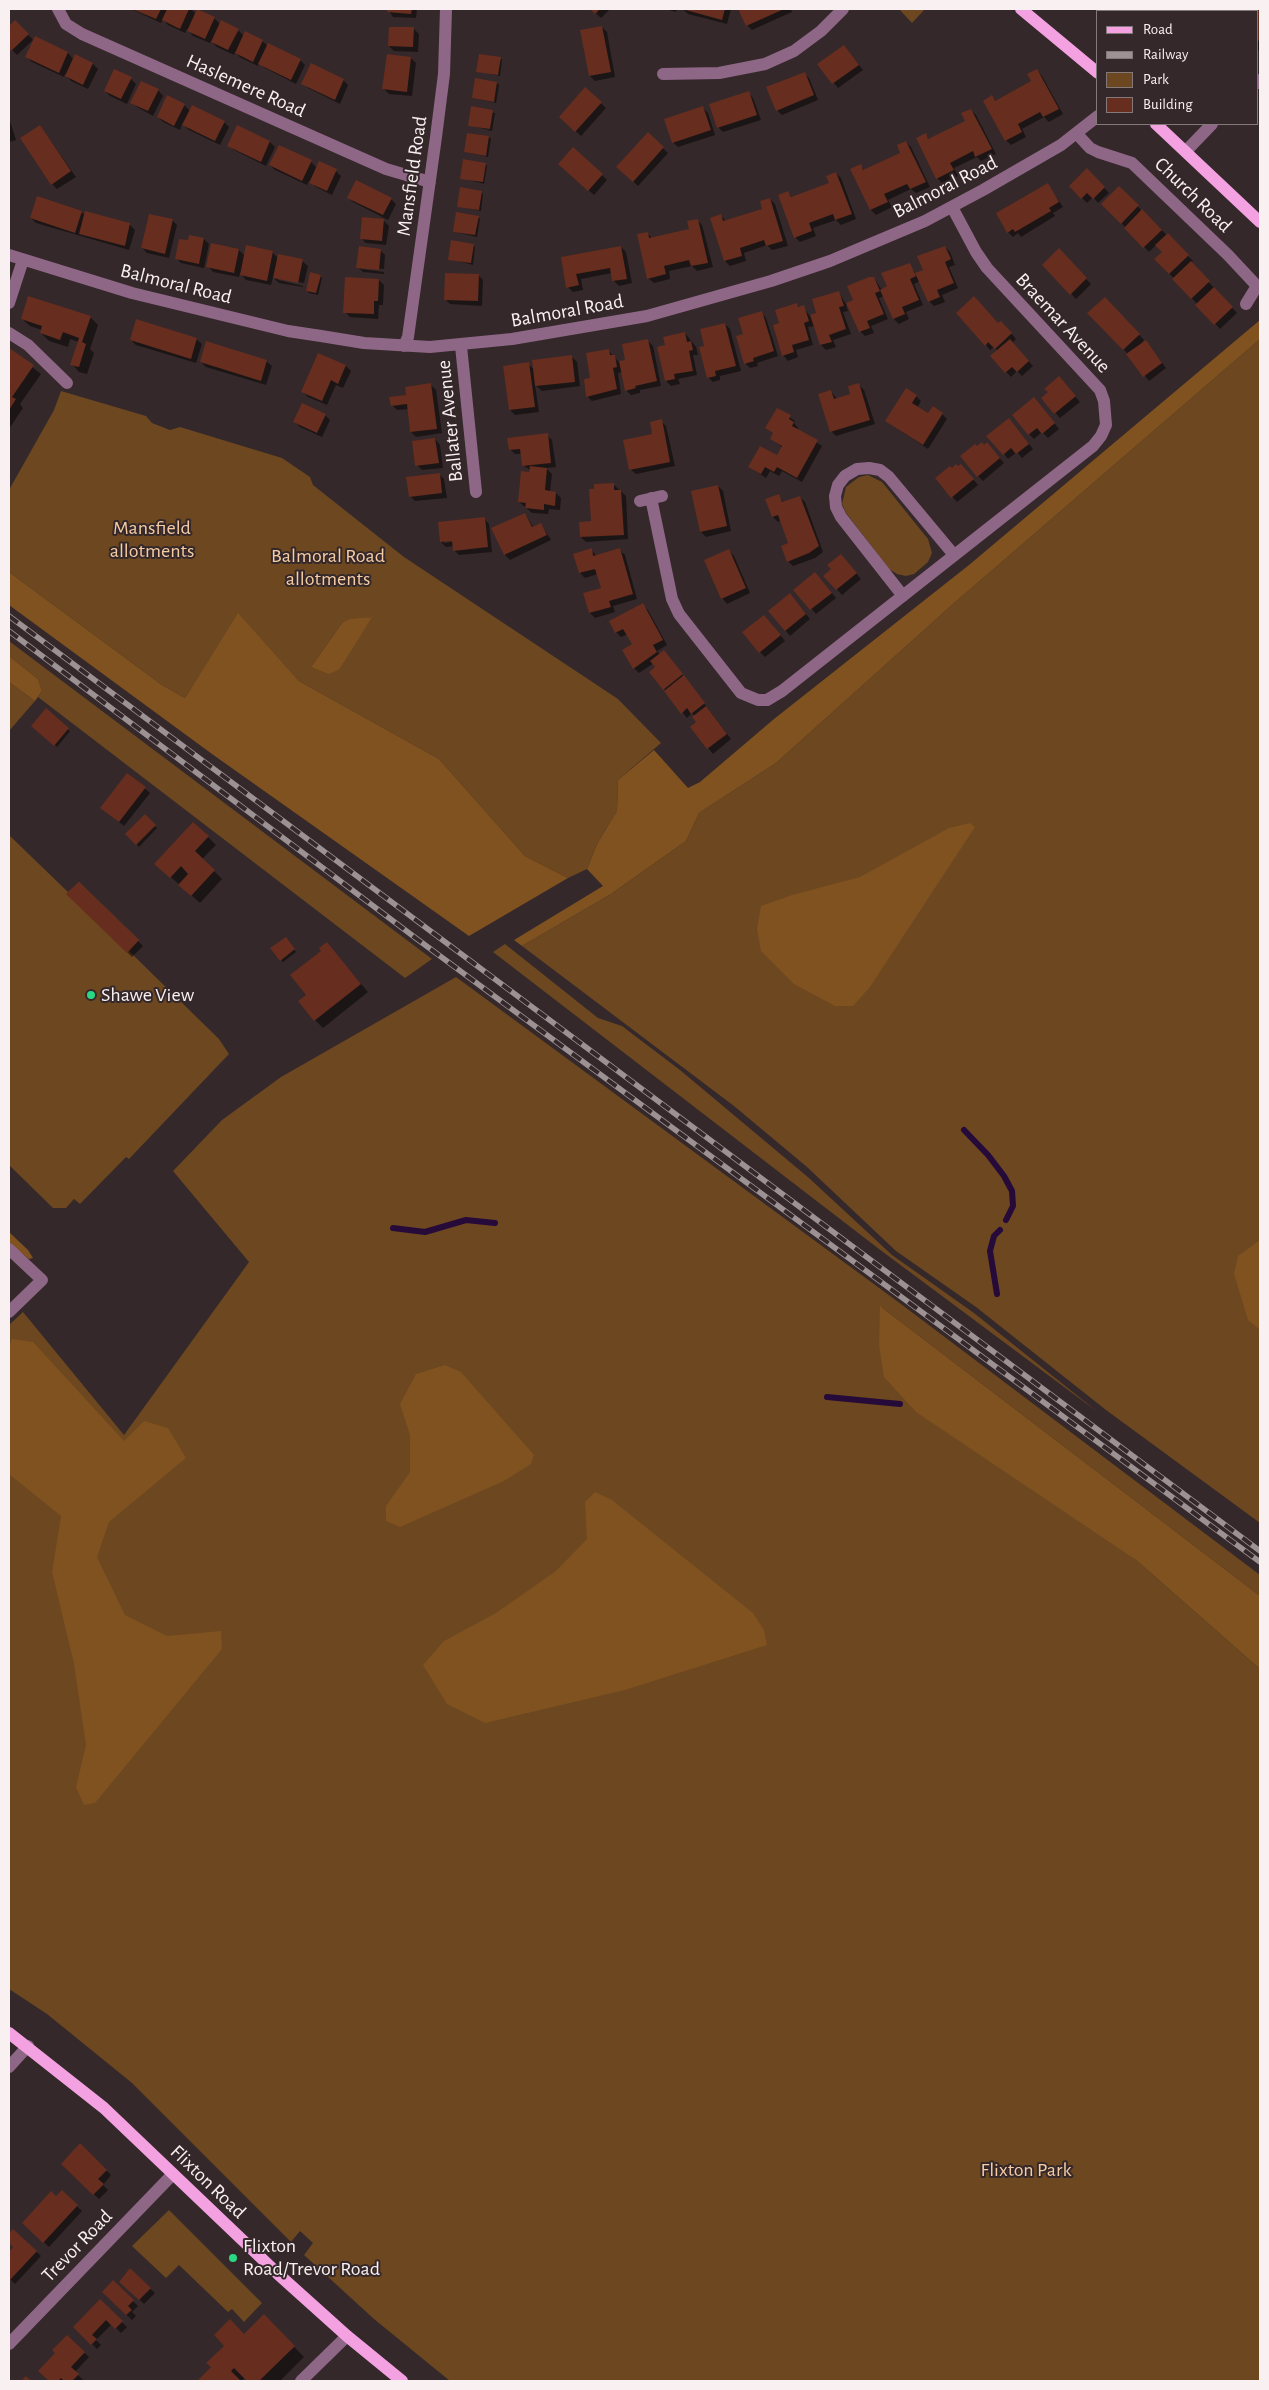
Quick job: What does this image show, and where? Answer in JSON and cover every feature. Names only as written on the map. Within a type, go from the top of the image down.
[{"type":"main road","points":[[1021,9],[1096,71]]},
{"type":"main road","name":"Church Road","points":[[1157,125],[1260,222]]},
{"type":"main road","name":"Flixton Road","points":[[9,2033],[28,2046],[104,2108],[346,2336],[402,2381]]},
{"type":"street","name":"Haslemere Road","points":[[58,9],[66,24],[82,34],[386,169],[430,182]]},
{"type":"street","name":"Mansfield Road","points":[[404,346],[408,337],[444,74],[446,9]]},
{"type":"street","points":[[663,74],[719,73],[765,64],[794,51],[821,31],[843,9]]},
{"type":"street","name":"Balmoral Road","points":[[9,255],[132,293],[288,331],[404,346],[460,346],[583,328],[647,316],[718,297],[830,261],[885,239],[952,207],[1015,172],[1077,134],[1096,118]]},
{"type":"street","points":[[1186,151],[1211,125]]},
{"type":"street","name":"Church Road","points":[[1077,134],[1090,148],[1106,155],[1123,159],[1139,169],[1228,255],[1257,286],[1246,304]]},
{"type":"street","name":"Braemar Avenue","points":[[651,498],[675,607],[735,686],[749,698],[766,700],[782,692],[1093,446],[1102,436],[1106,425],[1107,413],[1104,401],[1094,382],[987,268],[976,252],[952,207]]},
{"type":"street","points":[[9,303],[23,260]]},
{"type":"street","points":[[9,333],[28,345],[67,383]]},
{"type":"street","name":"Ballater Avenue","points":[[460,346],[476,492]]},
{"type":"street","points":[[903,596],[841,517],[836,507],[835,496],[838,484],[845,476],[856,469],[869,468],[880,470],[889,477],[954,555]]},
{"type":"street","points":[[9,1249],[42,1280],[9,1312]]},
{"type":"street","points":[[9,2067],[28,2046]]},
{"type":"street","name":"Trevor Road","points":[[9,2344],[173,2174]]},
{"type":"street","points":[[301,2381],[346,2336]]},
{"type":"green space","points":[[899,9],[925,9],[912,23]]},
{"type":"green space","points":[[1260,339],[1260,1523],[1106,1410],[976,1307],[896,1251],[807,1167],[734,1106],[522,946],[611,894],[686,841],[699,813],[776,763],[953,604]]},
{"type":"green space","points":[[61,391],[146,416],[152,423],[170,430],[180,427],[282,458],[310,477],[313,485],[404,557],[618,699],[661,743],[618,780],[617,811],[597,844],[587,869],[568,878],[525,856],[439,759],[299,681],[238,614],[185,698],[162,685],[9,572],[9,490],[54,410]],"holes":[[[371,617],[340,669],[311,667],[342,623]]]},
{"type":"green space","points":[[868,475],[882,482],[928,539],[932,553],[928,562],[914,574],[906,576],[897,574],[889,569],[846,513],[842,504],[846,487],[859,477]]},
{"type":"green space","points":[[9,641],[432,959],[405,978],[38,697],[42,691],[38,679],[9,656]]},
{"type":"green space","points":[[9,682],[35,701],[9,731]]},
{"type":"green space","name":"Shawe View","points":[[9,835],[68,892],[79,882],[139,940],[129,951],[219,1039],[229,1054],[129,1159],[126,1157],[80,1204],[74,1199],[66,1208],[53,1208],[9,1165]]},
{"type":"green space","points":[[505,944],[598,1018],[622,1026],[680,1070],[809,1178],[892,1255],[974,1313],[1099,1413],[879,1249],[493,952]]},
{"type":"green space","name":"Flixton Park","points":[[456,977],[901,1304],[1260,1575],[1260,1596],[880,1306],[1136,1560],[1260,1669],[1260,2381],[450,2381],[374,2319],[304,2255],[313,2243],[300,2231],[291,2242],[132,2083],[47,2014],[9,1989],[9,1325],[23,1312],[124,1435],[249,1262],[173,1171],[222,1120],[281,1077]]},
{"type":"green space","points":[[169,2210],[262,2303],[244,2322],[232,2309],[228,2312],[179,2265],[166,2278],[132,2246]]},
{"type":"shaded area","points":[[1260,320],[1260,339],[953,604],[776,763],[699,813],[686,841],[611,894],[522,946],[514,940],[603,886],[587,869],[597,844],[617,811],[618,780],[654,750],[688,788],[700,782],[774,719],[969,565]]},
{"type":"shaded area","points":[[9,572],[162,685],[185,698],[238,613],[299,681],[439,759],[525,856],[568,878],[469,936],[212,754],[9,605]]},
{"type":"shaded area","points":[[372,617],[340,669],[329,674],[311,667],[342,623],[350,619]]},
{"type":"shaded area","points":[[9,656],[38,679],[42,691],[35,701],[9,682]]},
{"type":"shaded area","points":[[970,823],[975,827],[870,987],[853,1006],[835,1006],[794,984],[761,951],[757,929],[761,906],[792,895],[860,877],[949,828]]},
{"type":"shaded area","points":[[9,1232],[28,1250],[33,1258],[29,1259],[9,1243]]},
{"type":"shaded area","points":[[1260,1240],[1260,1330],[1248,1320],[1234,1274],[1238,1256]]},
{"type":"shaded area","points":[[880,1306],[1260,1596],[1260,1669],[1136,1560],[916,1412],[884,1377],[879,1345]]},
{"type":"shaded area","points":[[12,1339],[33,1342],[124,1441],[144,1421],[168,1428],[186,1458],[109,1522],[97,1557],[125,1615],[167,1636],[221,1631],[222,1649],[95,1803],[84,1805],[76,1787],[86,1745],[74,1664],[52,1572],[61,1516],[9,1474],[9,1348]]},
{"type":"shaded area","points":[[445,1365],[461,1372],[534,1455],[531,1464],[504,1481],[400,1527],[386,1521],[386,1506],[410,1472],[410,1435],[400,1404],[416,1374]]},
{"type":"shaded area","points":[[595,1492],[612,1500],[753,1613],[764,1630],[767,1645],[625,1690],[485,1723],[447,1704],[423,1665],[444,1641],[496,1613],[556,1571],[587,1539],[585,1502]]},
{"type":"building","points":[[132,9],[161,9],[156,19]]},
{"type":"building","points":[[167,9],[189,9],[180,29],[162,20]]},
{"type":"building","points":[[197,9],[215,17],[205,39],[187,31]]},
{"type":"building","points":[[387,9],[412,9],[411,14],[387,12]]},
{"type":"building","points":[[590,9],[600,9],[595,14]]},
{"type":"building","points":[[682,9],[725,9],[722,20]]},
{"type":"building","points":[[738,9],[784,9],[746,26]]},
{"type":"building","points":[[1095,9],[1153,9],[1152,10]]},
{"type":"building","points":[[1260,9],[1259,40],[1259,10],[1252,10]]},
{"type":"building","points":[[15,20],[29,34],[11,51],[9,48],[9,26]]},
{"type":"building","points":[[221,20],[239,29],[228,50],[211,42]]},
{"type":"building","points":[[602,26],[611,72],[589,76],[580,30]]},
{"type":"building","points":[[389,27],[414,27],[413,47],[388,46]]},
{"type":"building","points":[[245,31],[263,40],[253,62],[235,53]]},
{"type":"building","points":[[35,36],[68,52],[59,73],[25,57]]},
{"type":"building","points":[[268,43],[301,59],[291,80],[258,64]]},
{"type":"building","points":[[844,45],[859,65],[832,84],[817,64]]},
{"type":"building","points":[[75,54],[93,63],[83,85],[65,76]]},
{"type":"building","points":[[387,54],[411,57],[407,92],[382,89]]},
{"type":"building","points":[[479,54],[501,57],[498,75],[476,72]]},
{"type":"building","points":[[311,63],[344,79],[335,100],[301,84]]},
{"type":"building","points":[[114,69],[132,77],[121,99],[104,91]]},
{"type":"building","points":[[1037,69],[1059,109],[1043,117],[1040,112],[1018,124],[1022,132],[1005,141],[983,101],[992,95],[995,101],[1031,81],[1027,74]]},
{"type":"building","points":[[805,72],[814,95],[776,111],[766,87]]},
{"type":"building","points":[[475,78],[497,82],[494,102],[472,98]]},
{"type":"building","points":[[141,81],[159,89],[148,111],[130,103]]},
{"type":"building","points":[[585,87],[602,102],[575,132],[559,117]]},
{"type":"building","points":[[749,91],[757,115],[717,128],[709,104]]},
{"type":"building","points":[[167,95],[185,104],[174,126],[157,117]]},
{"type":"building","points":[[192,105],[225,121],[215,141],[182,125]]},
{"type":"building","points":[[471,106],[493,110],[490,129],[468,126]]},
{"type":"building","points":[[703,106],[711,130],[672,143],[664,119]]},
{"type":"building","points":[[971,109],[992,149],[975,157],[973,151],[950,163],[954,170],[936,179],[916,138],[926,133],[928,139],[965,121],[961,113]]},
{"type":"building","points":[[40,125],[71,171],[51,185],[20,138]]},
{"type":"building","points":[[237,125],[270,141],[261,162],[227,146]]},
{"type":"building","points":[[648,132],[664,147],[633,182],[616,167]]},
{"type":"building","points":[[467,133],[489,136],[486,156],[464,152]]},
{"type":"building","points":[[906,141],[926,182],[910,189],[907,184],[884,194],[888,202],[870,210],[850,169],[861,164],[863,170],[900,153],[897,145]]},
{"type":"building","points":[[279,145],[312,160],[302,181],[269,165]]},
{"type":"building","points":[[573,147],[603,174],[588,191],[558,164]]},
{"type":"building","points":[[463,159],[486,163],[483,182],[460,179]]},
{"type":"building","points":[[319,161],[337,169],[327,191],[309,183]]},
{"type":"building","points":[[1087,168],[1105,187],[1093,199],[1087,193],[1081,199],[1069,186]]},
{"type":"building","points":[[836,172],[852,214],[835,220],[833,214],[809,223],[812,231],[794,238],[778,195],[788,191],[791,197],[829,183],[826,176]]},
{"type":"building","points":[[356,180],[392,198],[383,215],[347,198]]},
{"type":"building","points":[[1048,183],[1059,202],[1049,208],[1051,211],[1015,232],[1013,229],[1007,233],[996,213]]},
{"type":"building","points":[[1119,186],[1139,205],[1121,224],[1101,204]]},
{"type":"building","points":[[460,187],[482,191],[479,210],[457,207]]},
{"type":"building","points":[[37,196],[82,211],[75,233],[30,218]]},
{"type":"building","points":[[770,198],[783,241],[766,246],[764,240],[740,248],[742,256],[724,261],[710,218],[721,214],[723,221],[762,209],[760,201]]},
{"type":"building","points":[[1142,209],[1162,230],[1143,248],[1124,228]]},
{"type":"building","points":[[85,211],[130,223],[125,246],[79,234]]},
{"type":"building","points":[[456,212],[479,216],[475,235],[453,232]]},
{"type":"building","points":[[149,214],[173,219],[165,254],[141,248]]},
{"type":"building","points":[[362,217],[384,219],[382,241],[360,239]]},
{"type":"building","points":[[698,219],[708,263],[691,266],[689,260],[664,266],[666,274],[647,279],[637,234],[648,232],[649,238],[689,229],[687,221]]},
{"type":"building","points":[[1168,233],[1189,255],[1169,274],[1154,259],[1162,252],[1155,245]]},
{"type":"building","points":[[189,235],[204,238],[199,264],[175,259],[179,239],[188,240]]},
{"type":"building","points":[[451,240],[474,244],[471,263],[448,260]]},
{"type":"building","points":[[211,243],[239,249],[234,273],[206,267]]},
{"type":"building","points":[[246,245],[273,251],[267,281],[240,275]]},
{"type":"building","points":[[359,246],[381,249],[379,270],[356,268]]},
{"type":"building","points":[[621,246],[627,279],[612,281],[610,268],[576,274],[579,285],[566,288],[561,257]]},
{"type":"building","points":[[945,246],[951,259],[945,262],[954,283],[937,290],[940,297],[928,302],[915,273],[923,270],[917,256]]},
{"type":"building","points":[[1059,248],[1087,278],[1070,295],[1042,265]]},
{"type":"building","points":[[278,254],[303,259],[298,283],[273,278]]},
{"type":"building","points":[[1191,261],[1210,281],[1191,299],[1172,279]]},
{"type":"building","points":[[910,263],[916,276],[910,279],[919,300],[902,307],[905,314],[893,319],[880,290],[887,286],[881,273]]},
{"type":"building","points":[[310,272],[321,275],[316,293],[306,291]]},
{"type":"building","points":[[445,273],[479,274],[478,301],[444,300]]},
{"type":"building","points":[[345,277],[379,279],[378,301],[374,301],[374,314],[343,313]]},
{"type":"building","points":[[869,277],[874,277],[880,291],[875,293],[884,314],[867,321],[870,328],[859,332],[846,303],[853,300],[847,286]]},
{"type":"building","points":[[1214,287],[1233,307],[1214,325],[1195,305]]},
{"type":"building","points":[[839,291],[844,306],[839,307],[846,329],[829,335],[832,342],[820,345],[810,315],[816,313],[812,299]]},
{"type":"building","points":[[28,296],[91,316],[82,342],[86,344],[79,367],[70,365],[79,338],[63,332],[60,340],[40,333],[42,326],[21,319]]},
{"type":"building","points":[[974,296],[998,323],[1001,321],[1012,333],[995,349],[988,342],[985,346],[956,313]]},
{"type":"building","points":[[1105,297],[1140,334],[1123,350],[1087,313]]},
{"type":"building","points":[[797,303],[798,307],[804,305],[809,321],[804,323],[809,340],[792,345],[794,352],[782,356],[773,325],[779,323],[775,310]]},
{"type":"building","points":[[762,311],[774,351],[753,358],[754,361],[744,364],[736,336],[743,334],[738,318]]},
{"type":"building","points":[[136,319],[197,338],[191,359],[130,340]]},
{"type":"building","points":[[725,323],[736,366],[715,371],[716,376],[707,378],[699,347],[704,346],[700,329]]},
{"type":"building","points":[[685,332],[687,342],[691,341],[693,350],[689,351],[693,371],[674,374],[675,379],[665,381],[657,347],[665,345],[663,337]]},
{"type":"building","points":[[648,339],[657,381],[635,386],[636,388],[625,391],[619,361],[625,360],[622,344]]},
{"type":"building","points":[[1010,339],[1029,361],[1017,372],[1012,367],[1005,373],[990,356]]},
{"type":"building","points":[[1146,340],[1162,363],[1143,377],[1126,354]]},
{"type":"building","points":[[206,341],[267,360],[261,381],[200,362]]},
{"type":"building","points":[[9,348],[34,365],[12,397],[16,399],[9,410]]},
{"type":"building","points":[[609,349],[610,355],[615,355],[617,367],[613,368],[617,389],[586,397],[584,379],[590,378],[586,353]]},
{"type":"building","points":[[318,353],[346,365],[338,384],[331,380],[322,401],[301,392]]},
{"type":"building","points":[[572,355],[575,382],[535,386],[532,360]]},
{"type":"building","points":[[529,362],[535,407],[509,410],[503,366]]},
{"type":"building","points":[[1059,376],[1076,396],[1054,414],[1041,398],[1048,392],[1044,389]]},
{"type":"building","points":[[431,383],[437,429],[410,432],[407,404],[391,406],[389,397],[406,395],[405,387]]},
{"type":"building","points":[[859,383],[870,420],[830,432],[818,394],[831,390],[834,399],[850,394],[848,386]]},
{"type":"building","points":[[906,388],[917,395],[912,403],[928,413],[933,406],[943,413],[923,445],[885,421]]},
{"type":"building","points":[[1034,397],[1055,423],[1042,434],[1037,428],[1028,435],[1012,415]]},
{"type":"building","points":[[302,403],[326,414],[317,433],[293,422]]},
{"type":"building","points":[[777,408],[791,415],[789,419],[794,422],[792,426],[818,440],[797,478],[777,467],[774,472],[765,467],[761,474],[748,467],[760,446],[777,455],[782,446],[770,439],[773,433],[765,428]]},
{"type":"building","points":[[1009,418],[1029,444],[1016,454],[1011,448],[1003,455],[986,436]]},
{"type":"building","points":[[662,419],[670,462],[629,470],[623,440],[652,434],[650,422]]},
{"type":"building","points":[[548,433],[551,463],[522,466],[520,449],[509,450],[507,438]]},
{"type":"building","points":[[435,438],[439,463],[415,466],[412,441]]},
{"type":"building","points":[[982,442],[984,445],[987,442],[1000,458],[977,477],[960,456],[975,444],[977,446]]},
{"type":"building","points":[[956,464],[958,466],[961,464],[974,479],[951,498],[935,478],[950,466],[952,468]]},
{"type":"building","points":[[530,466],[547,468],[545,490],[556,492],[555,506],[544,504],[544,510],[525,508],[526,503],[518,502],[521,471],[529,472]]},
{"type":"building","points":[[440,473],[442,493],[409,497],[406,477]]},
{"type":"building","points":[[614,483],[614,490],[621,490],[624,535],[580,537],[579,522],[591,521],[589,489],[594,489],[594,484]]},
{"type":"building","points":[[718,485],[727,526],[700,532],[691,491]]},
{"type":"building","points":[[779,494],[782,502],[800,496],[819,546],[809,553],[787,562],[781,546],[788,543],[778,515],[772,517],[765,499]]},
{"type":"building","points":[[525,513],[532,527],[541,523],[547,535],[504,555],[491,528]]},
{"type":"building","points":[[485,517],[488,547],[453,551],[452,541],[440,542],[438,522]]},
{"type":"building","points":[[592,548],[593,556],[620,548],[633,594],[609,601],[611,607],[589,613],[583,593],[601,588],[595,569],[579,573],[573,554]]},
{"type":"building","points":[[729,549],[746,588],[721,599],[704,560]]},
{"type":"building","points":[[841,554],[857,573],[836,590],[823,576],[831,569],[827,565]]},
{"type":"building","points":[[815,572],[832,593],[810,610],[793,590]]},
{"type":"building","points":[[790,593],[806,614],[785,631],[768,611]]},
{"type":"building","points":[[643,603],[663,640],[653,645],[657,652],[633,669],[622,650],[632,644],[623,629],[615,633],[609,621]]},
{"type":"building","points":[[764,615],[781,635],[759,653],[742,632]]},
{"type":"building","points":[[664,650],[683,674],[663,690],[649,672],[655,667],[650,661]]},
{"type":"building","points":[[684,675],[705,703],[691,714],[687,708],[681,714],[664,691]]},
{"type":"building","points":[[706,706],[727,734],[707,749],[690,727],[696,722],[692,717]]},
{"type":"building","points":[[46,708],[69,728],[54,746],[31,726]]},
{"type":"building","points":[[127,773],[146,787],[119,822],[100,808]]},
{"type":"building","points":[[145,814],[156,825],[136,845],[125,834]]},
{"type":"building","points":[[193,822],[209,836],[195,851],[215,870],[191,896],[178,885],[188,874],[181,866],[170,878],[154,864]]},
{"type":"building","points":[[79,882],[139,940],[127,953],[66,894]]},
{"type":"building","points":[[286,937],[295,949],[280,961],[270,948]]},
{"type":"building","points":[[327,942],[361,984],[314,1021],[298,1001],[306,995],[290,975],[321,951],[319,948]]},
{"type":"building","points":[[80,2143],[107,2170],[98,2179],[104,2184],[93,2195],[61,2164]]},
{"type":"building","points":[[62,2190],[78,2205],[43,2243],[22,2223],[51,2191],[56,2196]]},
{"type":"building","points":[[13,2229],[37,2251],[9,2281],[9,2252],[13,2247],[9,2243],[9,2233]]},
{"type":"building","points":[[130,2268],[151,2288],[139,2300],[119,2282]]},
{"type":"building","points":[[113,2280],[134,2300],[128,2306],[132,2310],[126,2315],[102,2292]]},
{"type":"building","points":[[100,2299],[123,2321],[115,2329],[106,2320],[92,2335],[97,2339],[91,2345],[73,2327]]},
{"type":"building","points":[[264,2314],[295,2346],[259,2381],[247,2381],[234,2368],[231,2371],[241,2381],[197,2381],[211,2367],[206,2363],[224,2346],[214,2335],[230,2319],[244,2334]]},
{"type":"building","points":[[67,2335],[85,2352],[71,2367],[79,2374],[72,2381],[64,2381],[61,2378],[58,2381],[49,2381],[38,2371],[55,2353],[52,2350]]},
{"type":"building","points":[[26,2376],[31,2381],[21,2381]]},
{"type":"waterway","points":[[964,1130],[988,1155],[1004,1176],[1012,1191],[1013,1206],[1006,1220]]},
{"type":"waterway","points":[[393,1228],[425,1232],[466,1220],[495,1223]]},
{"type":"waterway","points":[[997,1294],[990,1251],[994,1236],[1000,1230]]},
{"type":"waterway","points":[[827,1397],[900,1404]]},
{"type":"railway","points":[[9,616],[1260,1551]]},
{"type":"railway","points":[[9,631],[417,939],[1260,1562]]},
{"type":"place","name":"Shawe View","points":[[91,995]]},
{"type":"place","name":"Flixton Road/Trevor Road","points":[[233,2258]]},
{"type":"park label","name":"Mansfield allotments","points":[[152,540]]},
{"type":"park label","name":"Balmoral Road allotments","points":[[328,568]]}]
